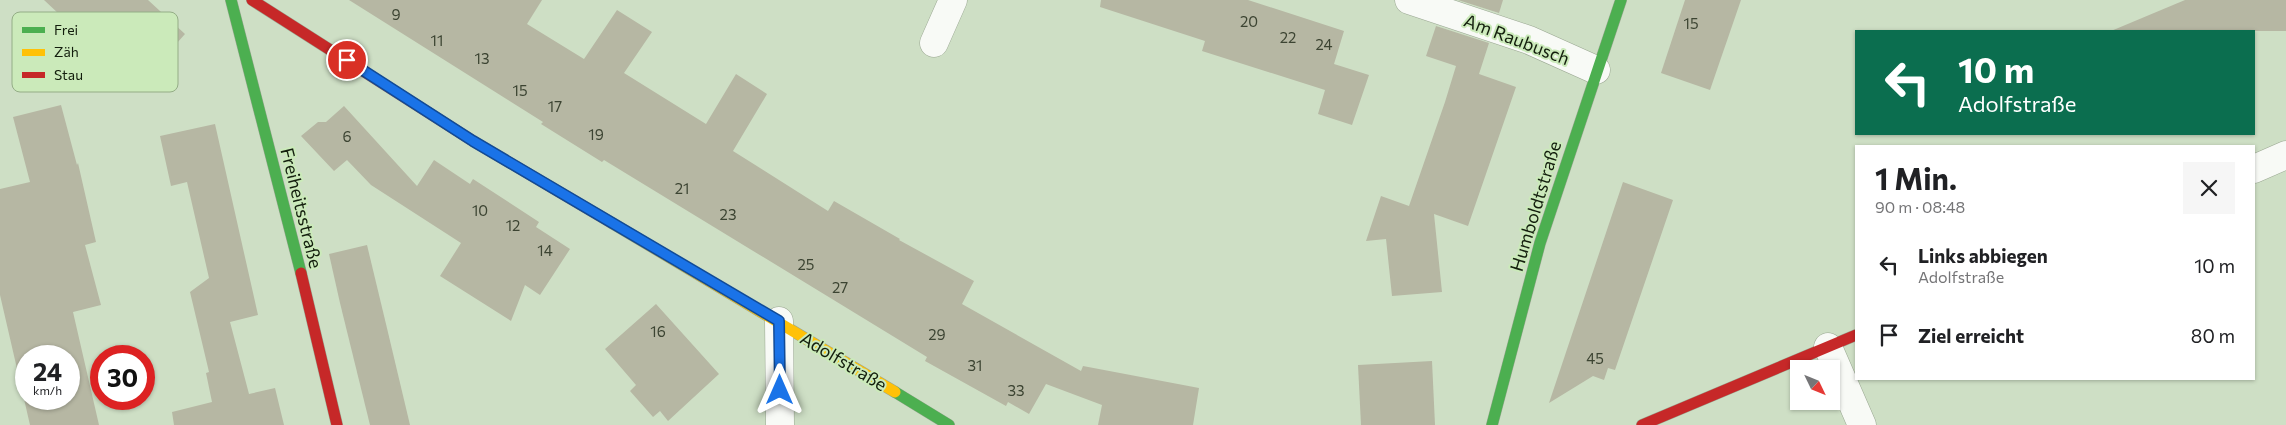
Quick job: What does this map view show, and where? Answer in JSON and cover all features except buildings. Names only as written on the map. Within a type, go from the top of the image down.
[{"type":"street","name":"Freiheitsstraße","points":[[231,0],[314,322],[337,425]]},
{"type":"street","name":"Adolfstraße","points":[[252,0],[473,141],[779,321],[949,425]]},
{"type":"street","points":[[934,43],[953,0]]},
{"type":"street","name":"Am Raubusch","points":[[1409,0],[1529,40],[1596,70]]},
{"type":"street","name":"Humboldtstraße","points":[[1492,425],[1540,243],[1596,70],[1621,0]]},
{"type":"street","points":[[2255,169],[2286,155]]},
{"type":"street","points":[[779,321],[780,425]]},
{"type":"street","points":[[1642,425],[1855,335]]},
{"type":"street","points":[[1828,346],[1862,425]]},
{"type":"traffic: fast","points":[[231,0],[301,273]]},
{"type":"traffic: fast","points":[[1492,425],[1540,243],[1621,0]]},
{"type":"traffic: fast","points":[[895,392],[949,425]]},
{"type":"traffic: slow","points":[[612,223],[895,392]]},
{"type":"traffic: jam","points":[[252,0],[473,141],[612,223]]},
{"type":"traffic: jam","points":[[301,273],[337,425]]},
{"type":"traffic: jam","points":[[1642,425],[1855,335]]},
{"type":"route","points":[[347,60],[473,141],[779,321],[780,390]]}]
